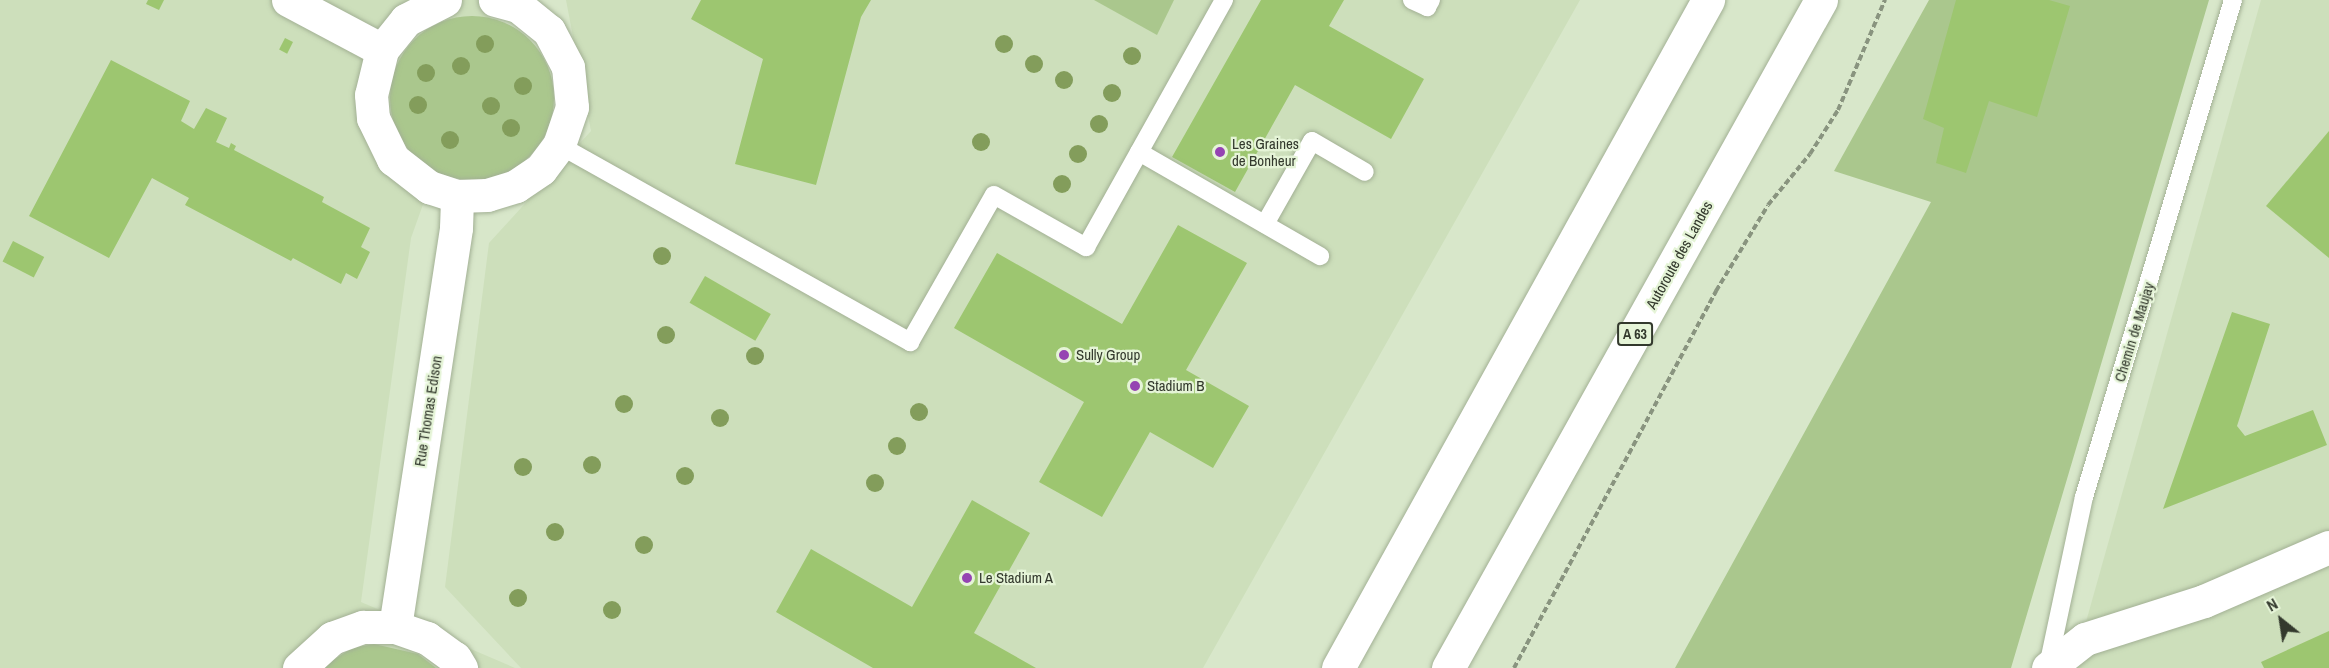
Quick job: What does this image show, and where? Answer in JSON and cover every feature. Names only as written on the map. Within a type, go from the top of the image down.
[{"type":"main road","points":[[288,0],[382,50]]},
{"type":"main road","points":[[445,0],[406,20],[382,50],[371,95],[381,140],[410,175],[429,187],[456,196],[487,195],[516,186],[541,169],[559,145],[572,107],[568,67],[549,31],[511,2]]},
{"type":"main road","points":[[1338,668],[1708,0]]},
{"type":"main road","name":"Autoroute des Landes","points":[[1448,668],[1821,0]]},
{"type":"main road","name":"Rue Thomas Edison","points":[[395,627],[456,228],[456,196]]},
{"type":"main road","points":[[2048,668],[2085,639],[2204,601],[2329,547]]},
{"type":"main road","points":[[299,668],[332,638],[363,627],[395,627],[427,638],[454,658],[461,668]]},
{"type":"lane","points":[[559,145],[910,342],[994,195],[1086,247],[1224,0]]},
{"type":"lane","points":[[1412,0],[1427,7],[1431,0]]},
{"type":"lane","name":"Chemin de Maujay","points":[[2048,668],[2084,497],[2233,0]]},
{"type":"lane","points":[[1265,224],[1312,141],[1365,172]]},
{"type":"lane","points":[[1139,152],[1320,256]]},
{"type":"path","points":[[1514,668],[1716,291],[1768,205],[1810,154],[1838,110],[1885,0]]},
{"type":"shaded area","points":[[0,0],[496,0],[411,238],[361,602],[515,668],[0,668]]},
{"type":"shaded area","points":[[566,0],[1580,0],[1203,668],[521,668],[445,587],[489,243],[591,131]]},
{"type":"shaded area","points":[[1094,0],[1174,0],[1157,35]]},
{"type":"shaded area","points":[[1929,0],[2209,0],[2011,668],[1675,668],[1931,202],[1834,171]]},
{"type":"shaded area","points":[[2261,0],[2329,0],[2329,668],[2073,668]]},
{"type":"shaded area","points":[[472,16],[503,22],[530,40],[548,67],[554,98],[548,129],[530,156],[503,174],[472,180],[441,174],[414,156],[396,129],[390,98],[396,67],[414,40],[441,22]]},
{"type":"shaded area","points":[[374,644],[418,654],[436,668],[321,668],[352,648]]},
{"type":"building","points":[[148,0],[164,0],[159,10],[146,4]]},
{"type":"building","points":[[701,0],[871,0],[861,17],[816,185],[735,164],[763,59],[691,19]]},
{"type":"building","points":[[1261,0],[1344,0],[1329,26],[1424,79],[1391,139],[1295,85],[1235,192],[1172,157]]},
{"type":"building","points":[[1956,0],[2049,0],[2070,6],[2037,117],[1989,101],[1966,173],[1936,163],[1944,128],[1923,119]]},
{"type":"building","points":[[285,38],[293,42],[287,54],[279,50]]},
{"type":"building","points":[[111,60],[190,101],[181,121],[194,129],[206,108],[227,118],[216,142],[229,148],[231,143],[236,146],[234,150],[324,197],[322,202],[370,228],[361,247],[370,252],[357,279],[346,273],[341,284],[293,258],[291,261],[185,205],[189,198],[152,178],[109,258],[29,216]]},
{"type":"building","points":[[2329,131],[2329,258],[2266,206]]},
{"type":"building","name":"Stadium B","points":[[1178,225],[1247,263],[1186,370],[1249,406],[1213,468],[1150,432],[1102,517],[1039,482],[1084,402],[954,328],[997,253],[1122,324]]},
{"type":"building","points":[[13,241],[44,257],[34,277],[3,261]]},
{"type":"building","points":[[705,276],[771,314],[755,341],[690,303]]},
{"type":"building","points":[[2232,312],[2270,324],[2237,426],[2245,436],[2313,410],[2327,445],[2163,509]]},
{"type":"building","name":"Le Stadium A","points":[[972,500],[1030,533],[974,633],[1036,668],[873,668],[776,612],[811,549],[912,607]]},
{"type":"building","points":[[2329,631],[2329,668],[2264,668],[2261,662]]},
{"type":"place","name":"Les Graines de Bonheur","points":[[1220,152]]},
{"type":"place","name":"Sully Group","points":[[1064,355]]},
{"type":"place","name":"Stadium B","points":[[1135,386]]},
{"type":"place","name":"Le Stadium A","points":[[967,578]]}]
